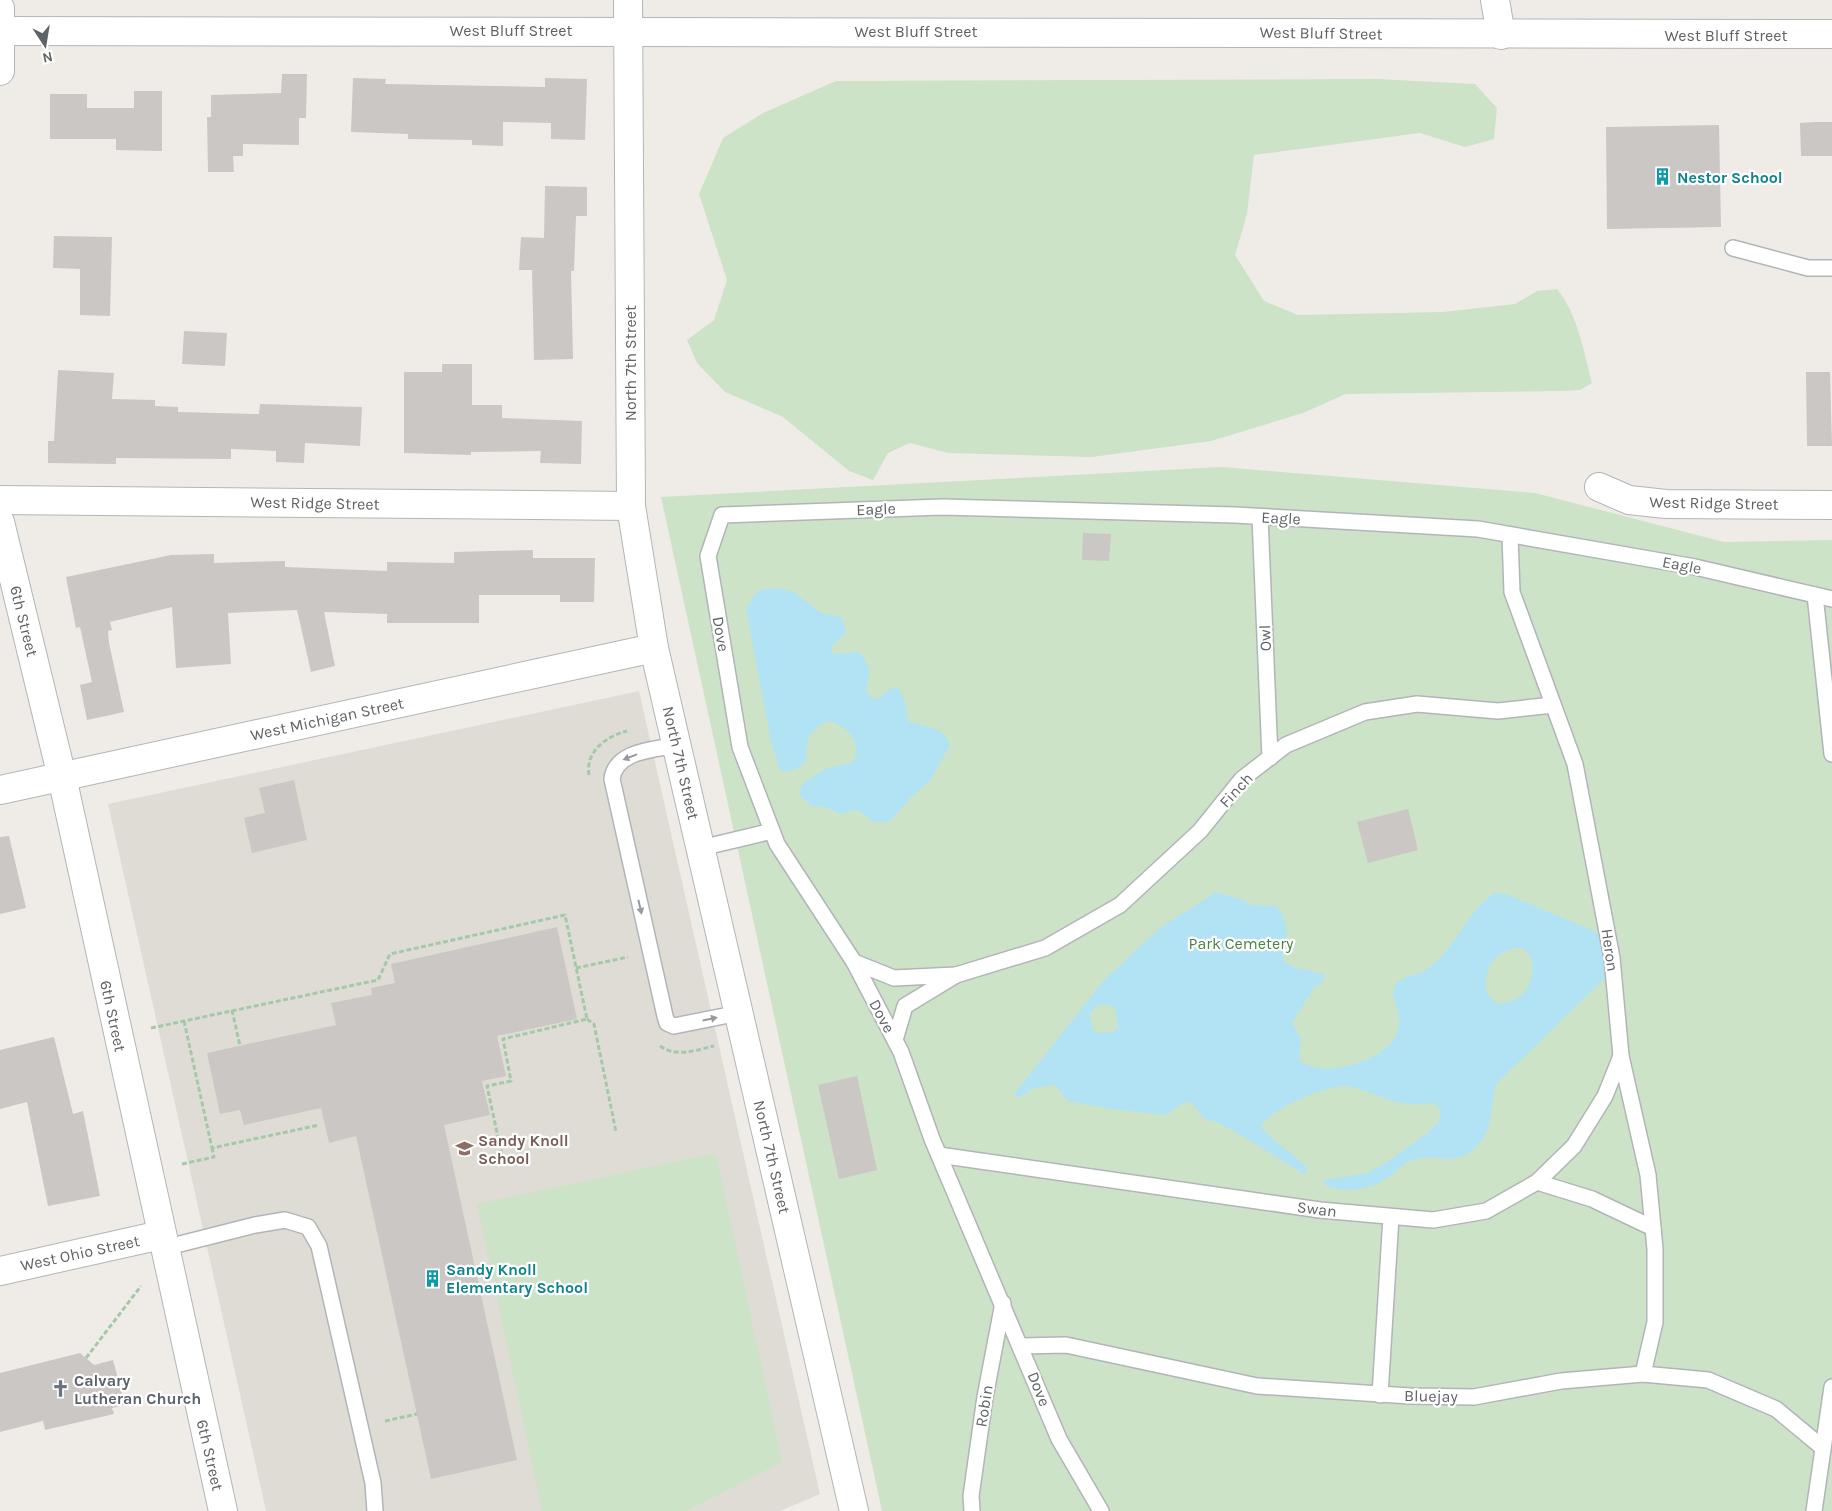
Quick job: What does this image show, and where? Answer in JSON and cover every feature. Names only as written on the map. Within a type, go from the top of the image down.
[{"type":"street","name":"North 7th Street","points":[[628,0],[631,506],[654,648],[854,1511]]},
{"type":"street","points":[[1495,0],[1501,35]]},
{"type":"street","points":[[0,8],[0,71]]},
{"type":"street","name":"West Bluff Street","points":[[0,31],[627,30],[1262,32],[1501,35],[1832,34]]},
{"type":"street","name":"West Ridge Street","points":[[1600,487],[1629,500],[1666,504],[1832,505]]},
{"type":"street","name":"West Ridge Street","points":[[0,500],[631,506]]},
{"type":"street","name":"6th Street","points":[[0,522],[62,777],[162,1242],[223,1511]]},
{"type":"street","name":"West Michigan Street","points":[[0,790],[654,648]]},
{"type":"street","name":"West Ohio Street","points":[[0,1271],[162,1242]]},
{"type":"lane","points":[[1733,248],[1808,268],[1832,268]]},
{"type":"lane","name":"Eagle","points":[[722,515],[942,507],[1260,517],[1478,529],[1695,567],[1832,599]]},
{"type":"lane","name":"Dove","points":[[722,515],[708,556],[740,747],[772,831],[777,844],[854,962],[895,1040],[939,1155],[1003,1302],[1059,1439],[1102,1511]]},
{"type":"lane","name":"Owl","points":[[1260,517],[1270,758]]},
{"type":"lane","name":"Heron","points":[[1510,535],[1512,592],[1575,764],[1593,848],[1612,958],[1621,1056],[1648,1175],[1656,1249],[1655,1322],[1643,1374]]},
{"type":"lane","points":[[1815,595],[1832,754]]},
{"type":"lane","name":"Finch","points":[[854,962],[894,978],[956,975],[1045,948],[1120,906],[1200,831],[1242,779],[1286,745],[1365,712],[1417,704],[1498,711],[1553,705]]},
{"type":"lane","points":[[677,745],[631,755],[622,760],[613,771],[612,778],[662,1007],[667,1023],[674,1026],[739,1013]]},
{"type":"lane","points":[[700,848],[772,831]]},
{"type":"lane","name":"Finch","points":[[895,1040],[905,1006],[956,975]]},
{"type":"lane","name":"Swan","points":[[939,1155],[1320,1210],[1432,1220],[1486,1212],[1537,1182],[1574,1146],[1605,1096],[1621,1056]]},
{"type":"lane","points":[[1537,1182],[1592,1199],[1653,1228]]},
{"type":"lane","points":[[1380,1395],[1391,1217]]},
{"type":"lane","points":[[162,1242],[285,1220],[308,1227],[319,1246],[373,1483],[375,1511]]},
{"type":"lane","name":"Robin","points":[[972,1511],[971,1496],[985,1397],[1003,1302]]},
{"type":"lane","name":"Bluejay","points":[[1021,1346],[1066,1346],[1257,1386],[1380,1395],[1474,1397],[1561,1381],[1643,1374],[1708,1380],[1776,1409],[1823,1448]]},
{"type":"lane","points":[[1814,1511],[1832,1387]]},
{"type":"path","points":[[152,1028],[378,980],[390,954],[565,915],[586,1019]]},
{"type":"path","points":[[576,968],[628,956]]},
{"type":"path","points":[[232,1010],[240,1046]]},
{"type":"path","points":[[502,1156],[487,1086],[512,1081],[503,1039],[586,1019],[594,1024],[616,1132]]},
{"type":"path","points":[[182,1164],[214,1157],[184,1021]]},
{"type":"path","points":[[212,1148],[319,1125]]},
{"type":"path","points":[[86,1358],[141,1286]]},
{"type":"path","points":[[385,1421],[417,1414]]},
{"type":"shaded area","name":"Sandy Knoll School","points":[[639,691],[820,1494],[780,1511],[266,1511],[108,804]]},
{"type":"green space","points":[[1377,79],[1475,84],[1497,108],[1494,139],[1465,147],[1420,133],[1254,155],[1247,214],[1235,255],[1264,301],[1298,315],[1443,312],[1515,304],[1537,291],[1557,289],[1575,322],[1592,383],[1580,390],[1564,391],[1346,394],[1303,413],[1211,441],[1092,457],[948,453],[910,443],[888,453],[873,480],[849,471],[783,417],[725,392],[697,363],[687,340],[714,320],[727,280],[699,194],[723,138],[763,113],[836,81]]},
{"type":"green space","name":"Park Cemetery","points":[[1222,467],[1535,493],[1724,542],[1832,540],[1832,1511],[882,1511],[661,497]]},
{"type":"green space","points":[[716,1153],[782,1462],[686,1511],[542,1511],[477,1204]]},
{"type":"water","points":[[784,589],[795,593],[821,613],[841,617],[846,630],[844,635],[831,646],[833,654],[857,652],[862,654],[870,671],[866,690],[870,697],[877,699],[893,687],[900,690],[906,705],[908,721],[938,730],[950,745],[930,781],[912,796],[892,819],[887,822],[874,822],[861,812],[855,810],[841,814],[823,806],[813,807],[799,795],[802,784],[825,769],[853,762],[856,755],[854,741],[846,730],[835,723],[828,721],[813,732],[806,747],[807,760],[804,763],[791,771],[780,770],[771,742],[746,609],[760,590]]},
{"type":"water","points":[[1216,892],[1240,899],[1251,905],[1276,906],[1283,916],[1286,927],[1287,939],[1283,954],[1285,961],[1293,967],[1325,975],[1322,983],[1314,987],[1292,1023],[1301,1039],[1299,1060],[1309,1066],[1322,1068],[1350,1066],[1376,1055],[1386,1048],[1397,1034],[1399,1023],[1398,1011],[1393,995],[1396,984],[1404,978],[1424,971],[1435,963],[1444,954],[1475,911],[1495,893],[1506,894],[1594,931],[1603,939],[1604,979],[1497,1083],[1488,1127],[1481,1142],[1474,1149],[1458,1158],[1420,1158],[1412,1160],[1378,1183],[1355,1190],[1347,1190],[1325,1185],[1324,1180],[1367,1173],[1390,1160],[1438,1123],[1441,1112],[1435,1103],[1402,1103],[1348,1086],[1342,1086],[1310,1095],[1286,1106],[1275,1112],[1261,1126],[1267,1134],[1305,1165],[1307,1171],[1304,1174],[1219,1123],[1205,1119],[1191,1102],[1181,1104],[1166,1115],[1112,1109],[1068,1101],[1055,1085],[1031,1089],[1020,1097],[1015,1096],[1015,1093],[1104,980],[1160,928]],"holes":[[[1513,948],[1524,948],[1529,954],[1533,968],[1532,975],[1527,988],[1516,999],[1507,1003],[1497,1004],[1487,994],[1486,978],[1490,965],[1494,960],[1505,951]],[[1106,1004],[1115,1008],[1118,1027],[1113,1032],[1097,1033],[1092,1028],[1090,1013],[1098,1005]]]},
{"type":"building","points":[[282,74],[307,74],[306,118],[299,118],[299,145],[243,144],[243,156],[233,156],[234,172],[208,172],[207,117],[211,117],[211,95],[281,93]]},
{"type":"building","points":[[353,78],[386,79],[385,84],[545,87],[545,78],[587,79],[585,140],[551,139],[551,123],[503,122],[503,146],[472,145],[472,140],[408,139],[408,134],[351,132]]},
{"type":"building","points":[[134,91],[162,91],[162,151],[116,150],[116,139],[50,139],[50,94],[87,94],[87,108],[134,108]]},
{"type":"building","points":[[1832,122],[1832,156],[1801,156],[1800,123]]},
{"type":"building","name":"Nestor School","points":[[1719,125],[1721,227],[1607,229],[1606,127]]},
{"type":"building","points":[[545,186],[587,187],[587,216],[576,216],[574,271],[571,271],[573,359],[534,360],[532,270],[519,270],[521,237],[544,238]]},
{"type":"building","points":[[54,236],[112,237],[110,316],[80,315],[80,269],[53,268]]},
{"type":"building","points":[[184,331],[227,333],[225,366],[182,364]]},
{"type":"building","points":[[442,364],[472,364],[472,405],[502,405],[502,418],[582,421],[581,464],[540,463],[541,451],[471,452],[471,455],[404,453],[404,372],[442,372]]},
{"type":"building","points":[[58,370],[114,373],[112,399],[155,400],[155,406],[178,407],[178,412],[259,414],[260,404],[362,407],[360,446],[305,443],[304,463],[276,462],[276,451],[231,449],[231,459],[116,458],[116,464],[48,463],[48,441],[54,441]]},
{"type":"building","points":[[1806,372],[1830,372],[1832,446],[1807,446]]},
{"type":"building","points":[[1083,533],[1111,534],[1109,561],[1082,560]]},
{"type":"building","points":[[533,550],[533,558],[595,558],[594,602],[560,602],[560,595],[479,595],[479,623],[387,623],[387,614],[324,612],[335,666],[311,672],[297,610],[228,613],[231,664],[176,668],[172,607],[110,622],[112,630],[108,631],[109,643],[124,712],[87,720],[80,685],[92,682],[80,627],[76,628],[66,577],[171,555],[214,554],[214,563],[285,561],[285,567],[387,571],[387,562],[454,563],[454,552]]},
{"type":"building","points":[[294,780],[307,840],[252,853],[244,818],[265,813],[259,788]]},
{"type":"building","points":[[1408,809],[1418,850],[1368,863],[1357,822]]},
{"type":"building","points":[[9,836],[26,908],[0,914],[0,837]]},
{"type":"building","name":"Sandy Knoll Elementary School","points":[[557,927],[577,1019],[497,1036],[506,1076],[482,1081],[490,1115],[444,1125],[517,1460],[431,1479],[356,1136],[329,1143],[321,1108],[244,1125],[240,1110],[220,1114],[207,1053],[336,1025],[331,1003],[372,995],[371,988],[395,983],[391,964]]},
{"type":"building","points":[[54,1037],[73,1114],[83,1111],[100,1196],[48,1206],[27,1102],[0,1109],[0,1050]]},
{"type":"building","points":[[857,1076],[877,1170],[839,1179],[818,1085]]},
{"type":"building","name":"Calvary Lutheran Church","points":[[80,1353],[94,1365],[113,1360],[125,1405],[112,1408],[114,1414],[45,1430],[43,1421],[0,1432],[0,1373]]},
{"type":"place","name":"Nestor School","points":[[1663,177]]},
{"type":"place","name":"Sandy Knoll School","points":[[464,1149]]},
{"type":"place","name":"Sandy Knoll Elementary School","points":[[432,1278]]},
{"type":"place","name":"Calvary Lutheran Church","points":[[60,1389]]}]
